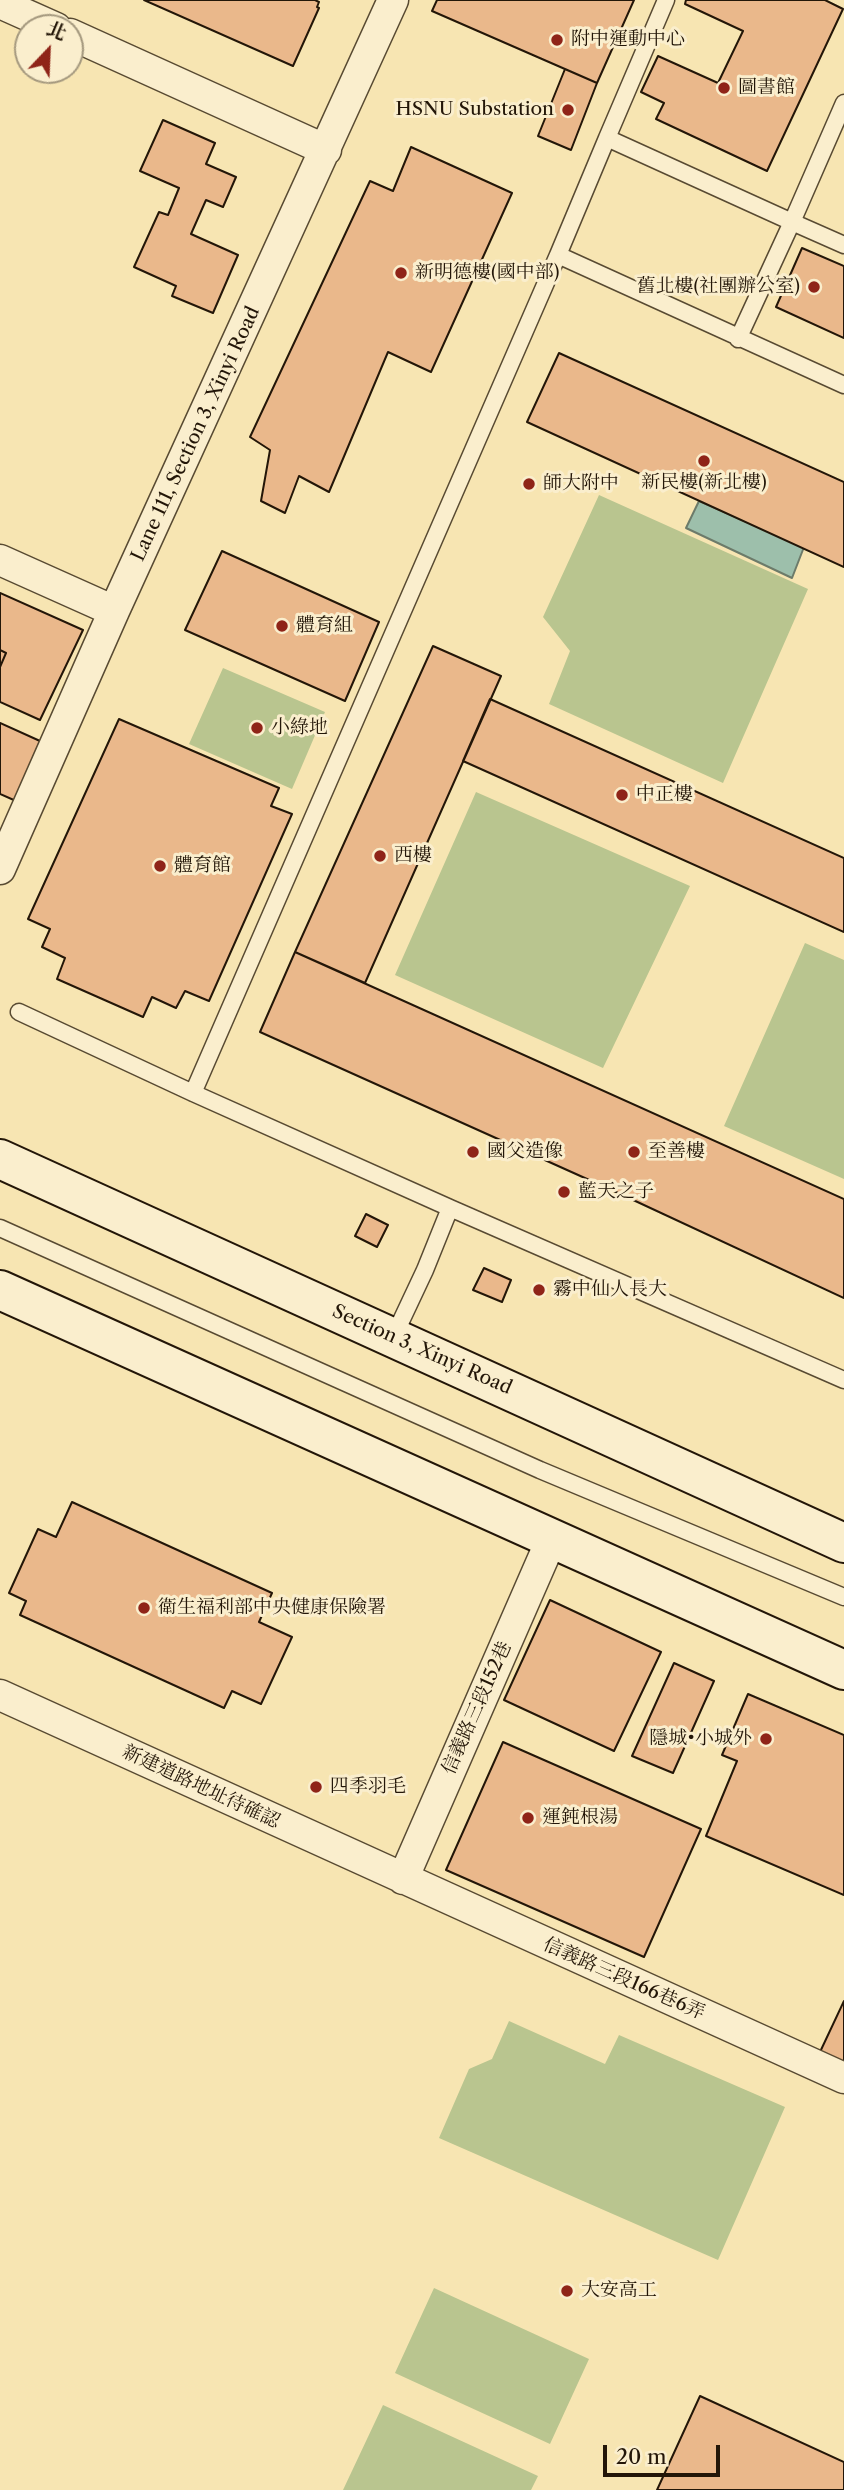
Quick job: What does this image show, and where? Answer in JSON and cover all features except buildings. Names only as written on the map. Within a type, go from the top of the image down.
[{"type":"main road","name":"Section 3, Xinyi Road","points":[[0,1159],[844,1542]]},
{"type":"main road","points":[[0,1290],[844,1670]]},
{"type":"street","name":"Lane 111, Section 3, Xinyi Road","points":[[0,869],[114,611],[393,0]]},
{"type":"street","points":[[0,2],[26,14]]},
{"type":"street","points":[[84,40],[326,150]]},
{"type":"street","points":[[0,560],[114,611]]},
{"type":"street","name":"信義路三段152巷","points":[[403,1879],[552,1538]]},
{"type":"street","name":"新建道路地址待確認","points":[[0,1695],[403,1879]]},
{"type":"street","name":"信義路三段166巷6弄","points":[[403,1879],[844,2078]]},
{"type":"lane","points":[[193,1093],[558,256],[666,0]]},
{"type":"lane","points":[[738,339],[844,103]]},
{"type":"lane","points":[[607,138],[844,245]]},
{"type":"lane","points":[[558,256],[844,385]]},
{"type":"lane","points":[[19,1012],[450,1208],[844,1380]]},
{"type":"lane","points":[[394,1336],[450,1208]]},
{"type":"lane","points":[[0,1228],[540,1470],[844,1598]]},
{"type":"green space","points":[[599,495],[808,589],[723,783],[549,704],[570,651],[543,617]]},
{"type":"green space","name":"小綠地","points":[[223,668],[325,712],[292,789],[189,744]]},
{"type":"green space","points":[[476,792],[690,886],[603,1068],[395,975]]},
{"type":"green space","points":[[805,943],[844,960],[844,1179],[724,1126]]},
{"type":"green space","points":[[509,2021],[605,2064],[619,2035],[785,2107],[718,2260],[439,2138],[469,2069],[492,2059]]},
{"type":"green space","points":[[434,2288],[589,2359],[550,2444],[395,2373]]},
{"type":"green space","points":[[383,2405],[538,2476],[531,2490],[343,2490]]},
{"type":"shaded area","points":[[699,501],[804,547],[792,578],[686,528]]},
{"type":"place","name":"附中運動中心","points":[[557,40]]},
{"type":"place","name":"圖書館","points":[[724,88]]},
{"type":"place","name":"HSNU Substation","points":[[568,110]]},
{"type":"place","name":"新明德樓(國中部)","points":[[401,273]]},
{"type":"place","name":"舊北樓(社團辦公室)","points":[[814,287]]},
{"type":"place","name":"新民樓(新北樓)","points":[[704,461]]},
{"type":"place","name":"師大附中","points":[[529,484]]},
{"type":"place","name":"體育組","points":[[282,626]]},
{"type":"place","name":"小綠地","points":[[257,728]]},
{"type":"place","name":"中正樓","points":[[622,795]]},
{"type":"place","name":"西樓","points":[[380,856]]},
{"type":"place","name":"體育館","points":[[160,866]]},
{"type":"place","name":"國父造像","points":[[473,1152]]},
{"type":"place","name":"至善樓","points":[[634,1152]]},
{"type":"place","name":"藍天之子","points":[[564,1192]]},
{"type":"place","name":"霧中仙人長大","points":[[539,1290]]},
{"type":"place","name":"衛生福利部中央健康保險署","points":[[144,1608]]},
{"type":"place","name":"隱城•小城外","points":[[766,1739]]},
{"type":"place","name":"四季羽毛","points":[[316,1787]]},
{"type":"place","name":"運鈍根湯","points":[[528,1818]]},
{"type":"place","name":"大安高工","points":[[567,2291]]}]
